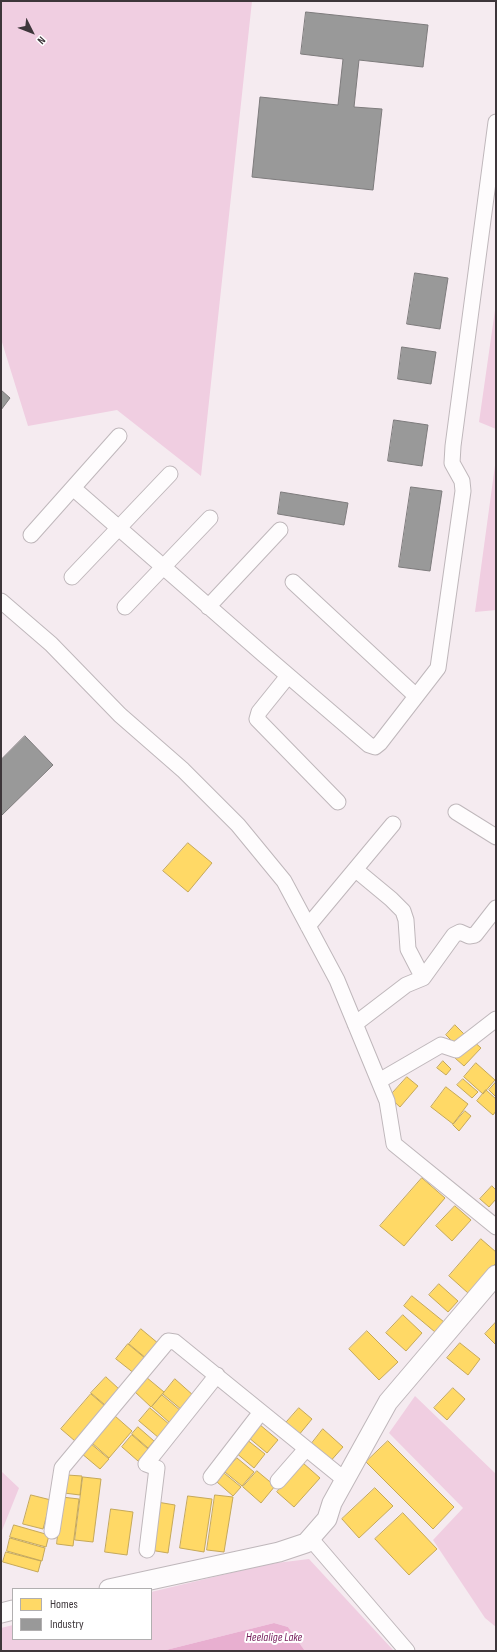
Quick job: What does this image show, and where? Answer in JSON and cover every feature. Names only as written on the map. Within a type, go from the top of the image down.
[{"type":"street","points":[[73,488],[208,607],[369,745],[375,747],[380,743],[438,668],[463,491],[462,481],[452,463],[496,122]]},
{"type":"street","points":[[31,535],[119,436]]},
{"type":"street","points":[[72,577],[170,474]]},
{"type":"street","points":[[125,607],[210,518]]},
{"type":"street","points":[[208,607],[280,530]]},
{"type":"street","points":[[292,582],[416,696]]},
{"type":"street","points":[[1,601],[51,644],[120,715],[184,770],[238,825],[284,881],[337,980],[387,1101],[394,1144],[496,1227]]},
{"type":"street","points":[[288,676],[258,712],[257,719],[338,802]]},
{"type":"street","points":[[456,812],[496,837]]},
{"type":"street","points":[[308,926],[393,824]]},
{"type":"street","points":[[356,870],[403,911],[406,920],[408,949],[423,978]]},
{"type":"street","points":[[355,1024],[406,985],[423,978],[454,935],[460,932],[469,936],[475,935],[496,908]]},
{"type":"street","points":[[379,1081],[441,1045],[456,1050],[496,1019]]},
{"type":"street","points":[[114,1588],[279,1552],[306,1543],[327,1519],[332,1502],[388,1402],[496,1275]]},
{"type":"street","points":[[52,1531],[62,1468],[168,1341],[175,1342],[345,1480]]},
{"type":"street","points":[[147,1550],[158,1468],[146,1464],[217,1375]]},
{"type":"street","points":[[211,1477],[261,1412]]},
{"type":"street","points":[[278,1481],[306,1449]]},
{"type":"street","points":[[310,1538],[407,1651]]},
{"type":"street","points":[[1,1614],[12,1610]]},
{"type":"shaded area","points":[[1,1],[252,1],[201,476],[117,410],[28,426],[1,339]]},
{"type":"shaded area","points":[[496,303],[496,429],[479,422]]},
{"type":"shaded area","points":[[496,458],[496,610],[475,612]]},
{"type":"shaded area","points":[[415,1396],[496,1474],[496,1627],[485,1618],[433,1540],[463,1508],[389,1433]]},
{"type":"shaded area","points":[[1,1471],[19,1488],[1,1533]]},
{"type":"shaded area","points":[[309,1559],[394,1651],[305,1651],[288,1627],[274,1623],[162,1651],[1,1651],[1,1628],[12,1625],[12,1640],[152,1640],[152,1592],[268,1564]]},
{"type":"water","name":"Heelalige Lake","points":[[274,1623],[288,1627],[305,1651],[162,1651]]},
{"type":"building: Homes","points":[[188,843],[212,863],[188,892],[163,871]]},
{"type":"building: Homes","points":[[455,1025],[464,1034],[455,1044],[446,1035]]},
{"type":"building: Homes","points":[[472,1040],[481,1048],[464,1066],[455,1058]]},
{"type":"building: Homes","points":[[443,1061],[451,1069],[446,1075],[437,1068]]},
{"type":"building: Homes","points":[[476,1063],[495,1080],[483,1094],[464,1077]]},
{"type":"building: Homes","points":[[407,1077],[418,1086],[400,1107],[389,1097]]},
{"type":"building: Homes","points":[[463,1079],[478,1092],[472,1098],[457,1085]]},
{"type":"building: Homes","points":[[496,1082],[496,1097],[489,1090]]},
{"type":"building: Homes","points":[[446,1087],[468,1104],[453,1124],[431,1107]]},
{"type":"building: Homes","points":[[486,1090],[496,1099],[496,1111],[493,1115],[477,1101]]},
{"type":"building: Homes","points":[[465,1111],[471,1116],[459,1131],[453,1125]]},
{"type":"building: Homes","points":[[422,1178],[445,1198],[404,1246],[380,1226]]},
{"type":"building: Homes","points":[[492,1186],[496,1190],[496,1199],[489,1207],[480,1199]]},
{"type":"building: Homes","points":[[455,1206],[471,1220],[452,1241],[436,1226]]},
{"type":"building: Homes","points":[[481,1239],[496,1252],[496,1263],[468,1293],[449,1276]]},
{"type":"building: Homes","points":[[439,1284],[458,1301],[448,1312],[429,1295]]},
{"type":"building: Homes","points":[[412,1296],[444,1322],[435,1332],[404,1306]]},
{"type":"building: Homes","points":[[403,1315],[422,1333],[406,1351],[386,1333]]},
{"type":"building: Homes","points":[[496,1322],[496,1345],[485,1334]]},
{"type":"building: Homes","points":[[141,1329],[159,1344],[147,1359],[129,1344]]},
{"type":"building: Homes","points":[[367,1331],[398,1362],[379,1380],[349,1349]]},
{"type":"building: Homes","points":[[460,1343],[480,1359],[468,1375],[447,1358]]},
{"type":"building: Homes","points":[[128,1344],[146,1359],[135,1374],[116,1359]]},
{"type":"building: Homes","points":[[106,1377],[119,1389],[105,1405],[91,1393]]},
{"type":"building: Homes","points":[[146,1377],[164,1392],[151,1407],[134,1391]]},
{"type":"building: Homes","points":[[175,1379],[194,1396],[182,1410],[163,1394]]},
{"type":"building: Homes","points":[[453,1388],[465,1399],[447,1420],[434,1408]]},
{"type":"building: Homes","points":[[91,1394],[105,1406],[75,1441],[61,1429]]},
{"type":"building: Homes","points":[[162,1395],[181,1411],[170,1423],[152,1407]]},
{"type":"building: Homes","points":[[150,1408],[170,1425],[159,1438],[139,1421]]},
{"type":"building: Homes","points":[[299,1408],[312,1419],[298,1436],[284,1425]]},
{"type":"building: Homes","points":[[115,1416],[132,1431],[109,1458],[92,1443]]},
{"type":"building: Homes","points":[[259,1424],[278,1440],[267,1453],[248,1437]]},
{"type":"building: Homes","points":[[138,1427],[154,1441],[148,1448],[132,1434]]},
{"type":"building: Homes","points":[[323,1429],[343,1447],[328,1464],[309,1447]]},
{"type":"building: Homes","points":[[132,1435],[148,1449],[138,1461],[122,1447]]},
{"type":"building: Homes","points":[[246,1439],[265,1454],[254,1468],[235,1452]]},
{"type":"building: Homes","points":[[388,1441],[454,1507],[433,1529],[366,1462]]},
{"type":"building: Homes","points":[[90,1443],[109,1459],[100,1469],[81,1453]]},
{"type":"building: Homes","points":[[237,1458],[254,1472],[242,1486],[225,1472]]},
{"type":"building: Homes","points":[[303,1463],[320,1478],[294,1507],[277,1492]]},
{"type":"building: Homes","points":[[257,1471],[275,1486],[261,1503],[243,1487]]},
{"type":"building: Homes","points":[[224,1473],[241,1487],[233,1496],[217,1482]]},
{"type":"building: Homes","points":[[67,1475],[82,1476],[80,1495],[64,1493]]},
{"type":"building: Homes","points":[[83,1477],[101,1479],[93,1542],[75,1540]]},
{"type":"building: Homes","points":[[375,1488],[393,1506],[359,1538],[342,1519]]},
{"type":"building: Homes","points":[[31,1495],[51,1500],[43,1529],[23,1524]]},
{"type":"building: Homes","points":[[215,1495],[233,1497],[224,1552],[207,1550]]},
{"type":"building: Homes","points":[[188,1496],[212,1499],[204,1552],[180,1548]]},
{"type":"building: Homes","points":[[62,1497],[79,1499],[73,1546],[57,1544]]},
{"type":"building: Homes","points":[[157,1502],[175,1505],[168,1553],[150,1550]]},
{"type":"building: Homes","points":[[111,1509],[133,1512],[127,1555],[105,1552]]},
{"type":"building: Homes","points":[[403,1513],[437,1549],[409,1575],[375,1539]]},
{"type":"building: Homes","points":[[14,1525],[49,1535],[46,1547],[10,1537]]},
{"type":"building: Homes","points":[[10,1538],[45,1548],[42,1561],[7,1551]]},
{"type":"building: Homes","points":[[6,1552],[41,1561],[38,1572],[3,1562]]},
{"type":"building: Industry","points":[[306,12],[428,25],[423,67],[359,60],[354,107],[382,109],[373,190],[252,177],[260,97],[338,105],[343,59],[301,54]]},
{"type":"building: Industry","points":[[415,273],[448,278],[440,329],[407,324]]},
{"type":"building: Industry","points":[[402,347],[436,352],[431,384],[398,379]]},
{"type":"building: Industry","points":[[1,390],[10,398],[1,410]]},
{"type":"building: Industry","points":[[394,420],[428,425],[422,466],[388,461]]},
{"type":"building: Industry","points":[[411,487],[442,491],[430,571],[399,567]]},
{"type":"building: Industry","points":[[281,492],[348,503],[344,525],[278,514]]},
{"type":"building: Industry","points":[[25,736],[53,765],[1,816],[1,760]]}]
